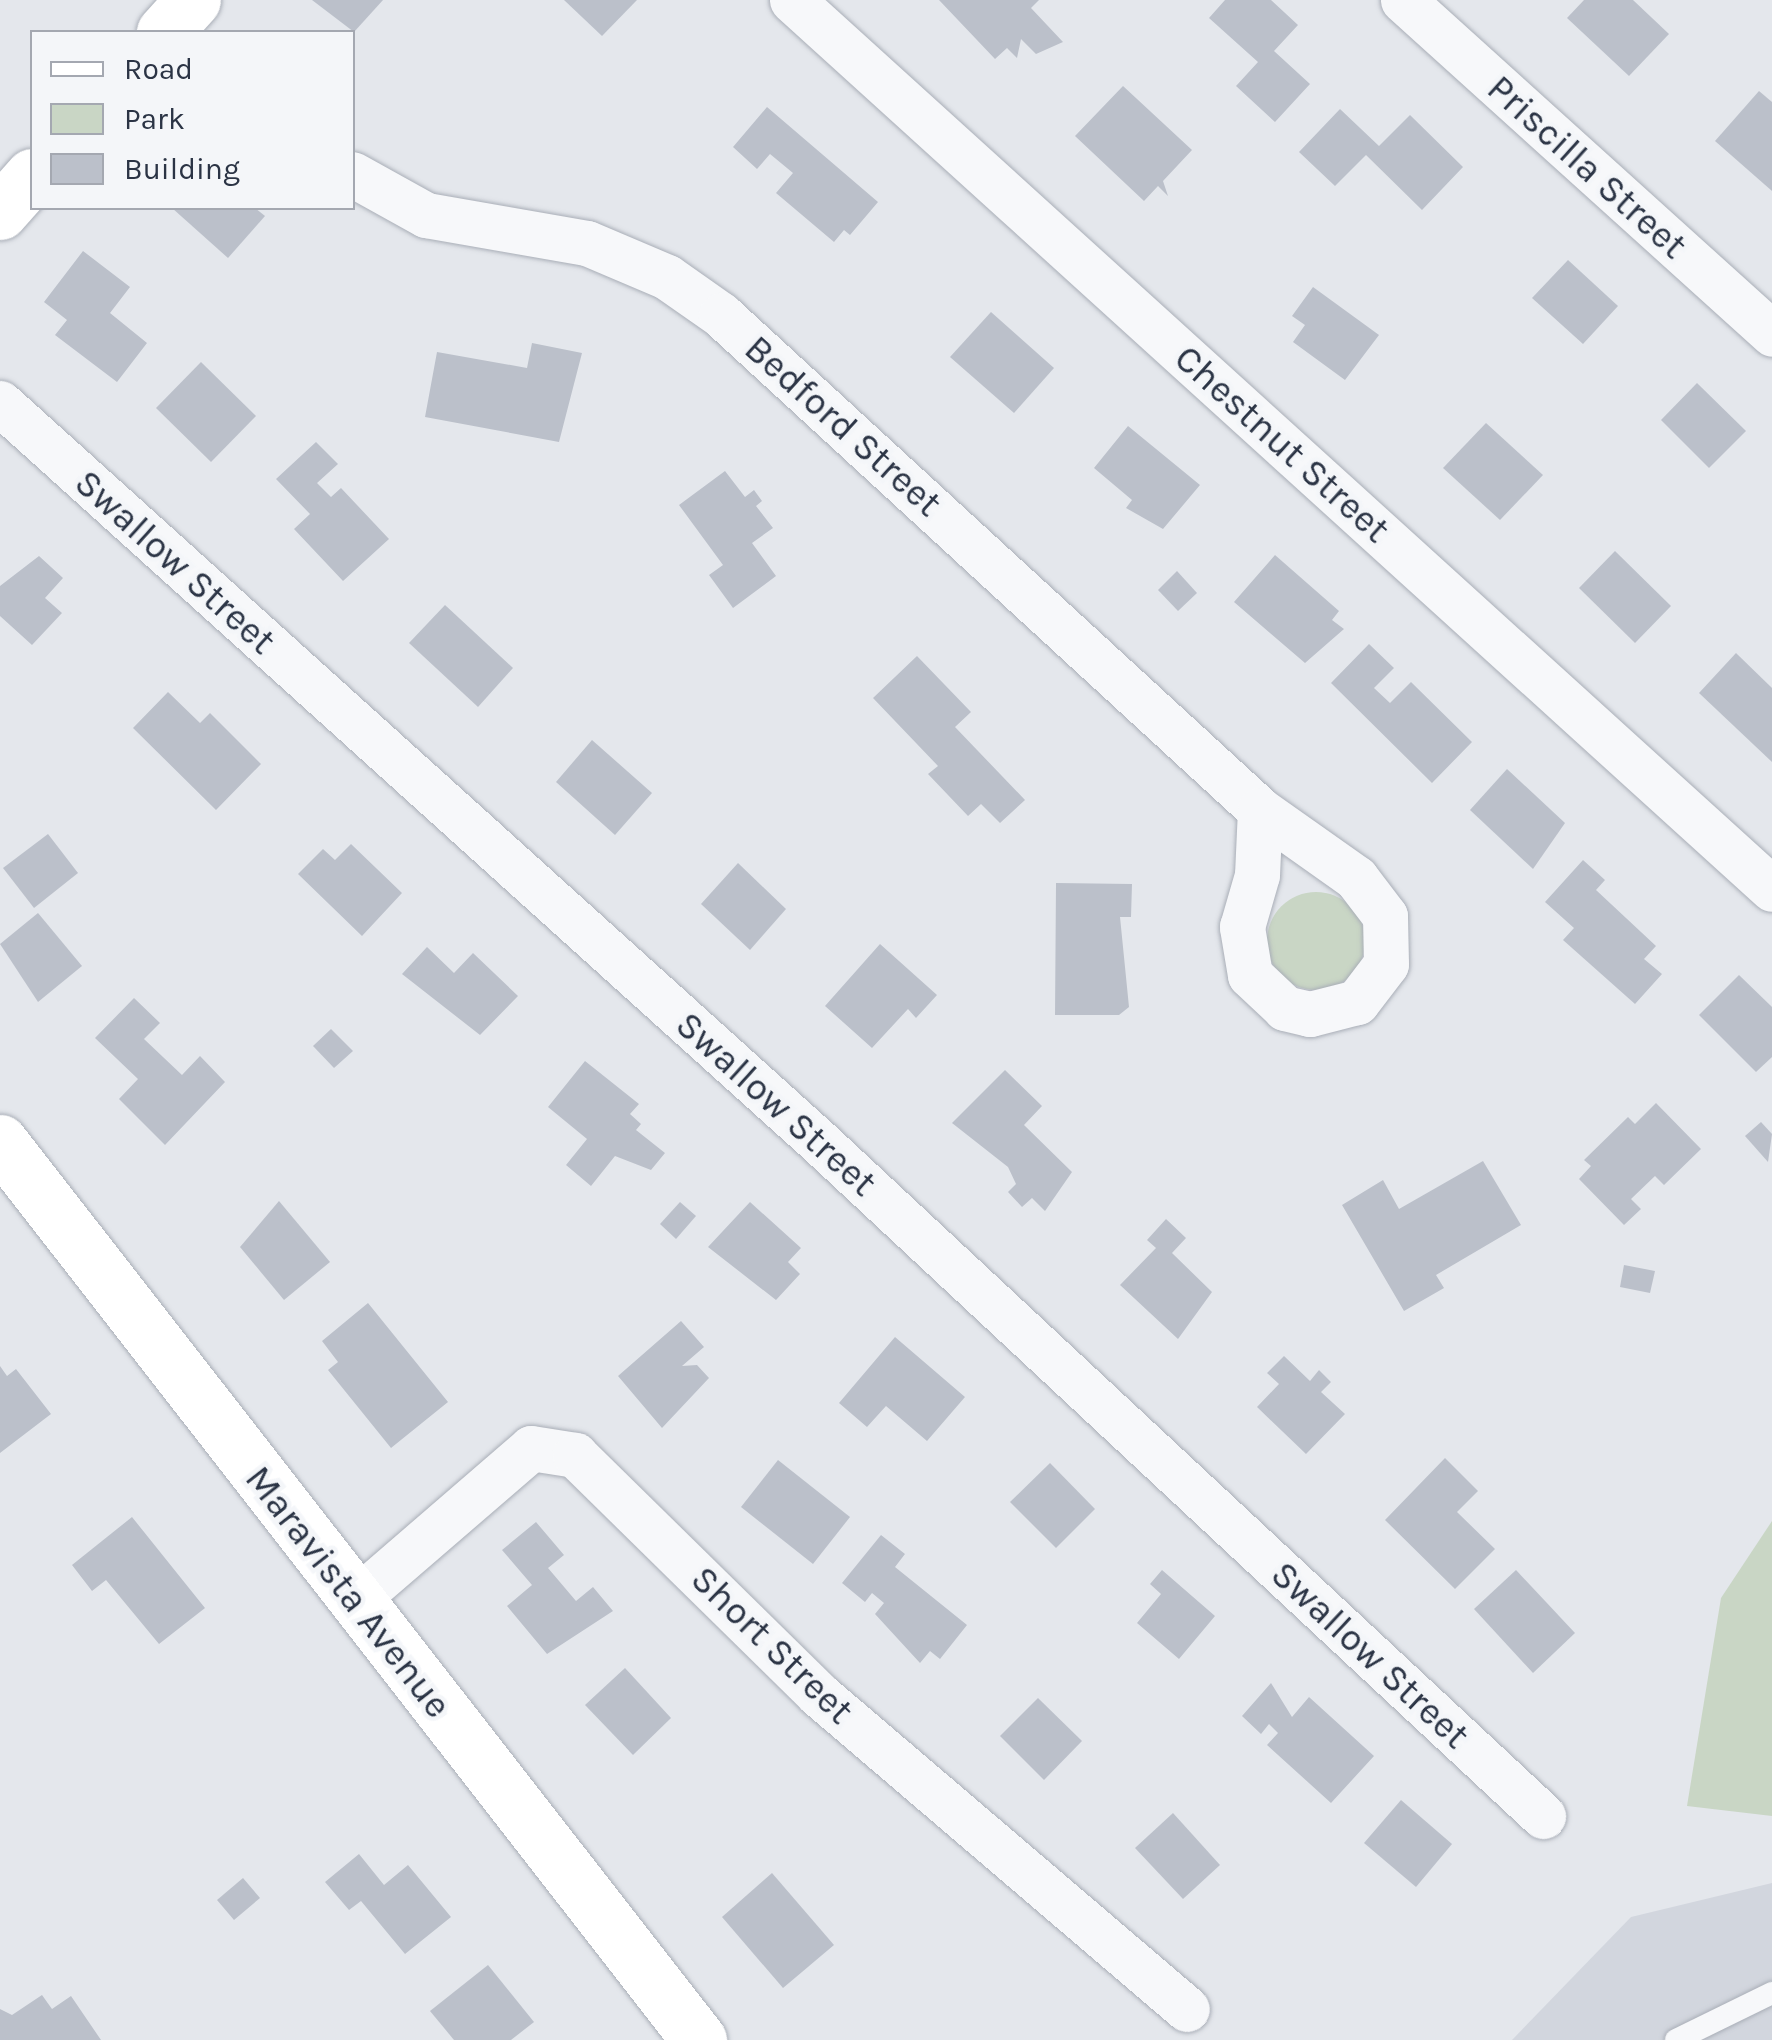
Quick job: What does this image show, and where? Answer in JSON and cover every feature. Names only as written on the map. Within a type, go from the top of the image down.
[{"type":"main road","name":"Maravista Avenue","points":[[0,1142],[698,2040]]},
{"type":"street","name":"Chestnut Street","points":[[792,0],[1772,888]]},
{"type":"street","name":"Priscilla Street","points":[[1403,0],[1772,334]]},
{"type":"street","name":"Bedford Street","points":[[355,176],[426,214],[587,242],[667,277],[721,315],[1260,810]]},
{"type":"street","name":"Swallow Street","points":[[0,403],[815,1138],[1543,1816]]},
{"type":"street","name":"Short Street","points":[[354,1601],[531,1448],[575,1455],[818,1694],[1187,2009]]},
{"type":"lane","points":[[1676,2040],[1772,1993]]},
{"type":"shaded area","points":[[1772,1883],[1772,2040],[1512,2040],[1631,1917]]},
{"type":"green space","points":[[1316,892],[1335,895],[1351,906],[1362,922],[1362,960],[1351,976],[1335,987],[1316,990],[1297,987],[1281,976],[1270,960],[1267,941],[1270,922],[1281,906],[1297,895]]},
{"type":"green space","points":[[1772,1521],[1772,1816],[1687,1806],[1721,1598]]},
{"type":"building","points":[[312,0],[383,0],[355,31]]},
{"type":"building","points":[[564,0],[637,0],[602,36]]},
{"type":"building","points":[[939,0],[1039,0],[1031,8],[1063,42],[1036,54],[1021,39],[1017,58],[1007,48],[995,59]]},
{"type":"building","points":[[1225,0],[1271,0],[1298,25],[1274,51],[1310,84],[1275,122],[1236,86],[1258,62],[1209,18]]},
{"type":"building","points":[[1584,0],[1633,0],[1669,34],[1629,76],[1567,18]]},
{"type":"building","points":[[1123,86],[1192,150],[1163,181],[1168,196],[1158,186],[1144,201],[1075,136]]},
{"type":"building","points":[[1759,91],[1772,102],[1772,191],[1715,141]]},
{"type":"building","points":[[767,107],[878,202],[850,235],[844,230],[834,242],[776,193],[793,173],[770,154],[757,169],[733,147]]},
{"type":"building","points":[[1340,109],[1379,146],[1410,115],[1463,167],[1422,210],[1366,155],[1335,186],[1299,152]]},
{"type":"building","points":[[174,210],[258,210],[265,216],[228,258]]},
{"type":"building","points":[[83,251],[130,287],[110,313],[147,343],[117,382],[55,335],[67,320],[44,302]]},
{"type":"building","points":[[1568,260],[1618,306],[1583,344],[1532,298]]},
{"type":"building","points":[[1313,287],[1379,335],[1345,380],[1293,342],[1305,325],[1292,316]]},
{"type":"building","points":[[991,312],[1054,368],[1014,413],[950,357]]},
{"type":"building","points":[[532,343],[582,353],[559,442],[425,417],[437,352],[527,368]]},
{"type":"building","points":[[201,362],[256,416],[211,462],[156,408]]},
{"type":"building","points":[[1697,383],[1746,431],[1709,468],[1661,420]]},
{"type":"building","points":[[1486,423],[1543,475],[1500,520],[1443,468]]},
{"type":"building","points":[[1128,426],[1200,485],[1163,529],[1126,508],[1132,500],[1094,468]]},
{"type":"building","points":[[316,442],[338,464],[317,483],[331,497],[341,488],[389,539],[343,581],[294,529],[310,514],[276,479]]},
{"type":"building","points":[[725,471],[745,497],[754,490],[762,501],[756,506],[773,528],[752,543],[776,576],[733,608],[709,575],[723,565],[679,505]]},
{"type":"building","points":[[1615,551],[1671,606],[1635,643],[1579,588]]},
{"type":"building","points":[[1275,555],[1339,611],[1332,620],[1344,629],[1305,663],[1234,602]]},
{"type":"building","points":[[39,556],[63,578],[45,598],[62,613],[32,645],[0,616],[0,586]]},
{"type":"building","points":[[1177,571],[1197,593],[1178,611],[1158,590]]},
{"type":"building","points":[[445,605],[513,668],[478,707],[409,643]]},
{"type":"building","points":[[1369,644],[1394,668],[1374,688],[1390,703],[1411,682],[1472,742],[1432,783],[1331,683]]},
{"type":"building","points":[[1736,653],[1772,688],[1772,762],[1699,693]]},
{"type":"building","points":[[917,656],[971,712],[955,727],[1025,800],[1000,823],[981,804],[968,816],[928,774],[938,766],[873,698]]},
{"type":"building","points":[[168,692],[200,723],[210,713],[261,764],[216,810],[133,728]]},
{"type":"building","points":[[592,740],[652,793],[615,835],[556,782]]},
{"type":"building","points":[[1507,769],[1565,823],[1533,869],[1470,810]]},
{"type":"building","points":[[48,834],[78,873],[34,908],[3,868]]},
{"type":"building","points":[[351,844],[402,893],[362,936],[298,874],[323,849],[335,860]]},
{"type":"building","points":[[1583,860],[1605,880],[1596,890],[1656,946],[1644,959],[1662,974],[1635,1004],[1563,940],[1574,928],[1545,902]]},
{"type":"building","points":[[738,863],[786,909],[750,950],[701,904]]},
{"type":"building","points":[[1056,883],[1132,884],[1131,917],[1120,917],[1129,1007],[1119,1015],[1055,1015]]},
{"type":"building","points":[[38,913],[82,966],[38,1002],[0,944]]},
{"type":"building","points":[[880,944],[937,995],[916,1018],[908,1009],[872,1048],[825,1006]]},
{"type":"building","points":[[427,947],[454,973],[473,953],[518,996],[480,1035],[402,974]]},
{"type":"building","points":[[1739,975],[1772,1007],[1772,1057],[1756,1072],[1699,1015]]},
{"type":"building","points":[[134,998],[160,1023],[144,1039],[182,1075],[200,1056],[225,1082],[165,1145],[119,1099],[138,1079],[95,1038]]},
{"type":"building","points":[[331,1029],[353,1051],[334,1068],[313,1046]]},
{"type":"building","points":[[585,1061],[639,1104],[630,1114],[641,1124],[636,1130],[665,1153],[651,1170],[615,1156],[591,1186],[566,1165],[587,1139],[548,1107]]},
{"type":"building","points":[[1005,1070],[1042,1106],[1024,1125],[1072,1172],[1045,1211],[1032,1198],[1022,1207],[1008,1192],[1016,1184],[1008,1167],[952,1123]]},
{"type":"building","points":[[1656,1103],[1701,1149],[1664,1185],[1655,1176],[1631,1199],[1641,1209],[1624,1225],[1579,1179],[1591,1166],[1584,1160],[1628,1117],[1635,1124]]},
{"type":"building","points":[[1761,1122],[1772,1134],[1768,1162],[1745,1136]]},
{"type":"building","points":[[1483,1161],[1521,1225],[1436,1275],[1444,1288],[1404,1311],[1342,1205],[1383,1180],[1399,1209]]},
{"type":"building","points":[[279,1201],[330,1262],[284,1300],[240,1247]]},
{"type":"building","points":[[680,1202],[696,1216],[676,1239],[660,1224]]},
{"type":"building","points":[[750,1202],[801,1248],[788,1262],[800,1274],[776,1300],[708,1247]]},
{"type":"building","points":[[1166,1219],[1186,1238],[1172,1253],[1212,1292],[1178,1339],[1120,1285],[1156,1248],[1147,1240]]},
{"type":"building","points":[[1624,1265],[1655,1271],[1650,1293],[1620,1287]]},
{"type":"building","points":[[368,1303],[448,1402],[391,1448],[328,1370],[338,1362],[322,1341]]},
{"type":"building","points":[[681,1321],[704,1347],[682,1366],[697,1365],[709,1378],[662,1428],[618,1376]]},
{"type":"building","points":[[895,1337],[965,1397],[927,1441],[886,1406],[867,1427],[839,1403]]},
{"type":"building","points":[[1284,1356],[1310,1381],[1319,1370],[1331,1382],[1321,1392],[1345,1414],[1306,1454],[1257,1407],[1279,1384],[1267,1373]]},
{"type":"building","points":[[0,1366],[7,1376],[16,1369],[51,1414],[0,1453]]},
{"type":"building","points":[[1445,1458],[1478,1491],[1457,1512],[1495,1549],[1455,1589],[1385,1520]]},
{"type":"building","points":[[778,1460],[850,1517],[813,1564],[741,1507]]},
{"type":"building","points":[[1050,1463],[1095,1509],[1056,1548],[1010,1502]]},
{"type":"building","points":[[132,1517],[205,1608],[159,1644],[106,1580],[92,1591],[72,1565]]},
{"type":"building","points":[[536,1522],[564,1555],[548,1568],[576,1601],[593,1587],[613,1611],[547,1654],[507,1606],[532,1585],[502,1550]]},
{"type":"building","points":[[881,1535],[905,1554],[895,1567],[967,1625],[940,1659],[930,1651],[920,1663],[875,1614],[884,1603],[872,1593],[865,1602],[842,1583]]},
{"type":"building","points":[[1162,1570],[1215,1616],[1179,1659],[1137,1623],[1161,1594],[1150,1584]]},
{"type":"building","points":[[1516,1570],[1575,1633],[1533,1673],[1474,1609]]},
{"type":"building","points":[[625,1668],[671,1718],[633,1755],[585,1705]]},
{"type":"building","points":[[1271,1683],[1292,1717],[1309,1697],[1374,1756],[1331,1803],[1267,1745],[1278,1733],[1269,1724],[1261,1734],[1242,1716]]},
{"type":"building","points":[[1038,1698],[1082,1741],[1044,1780],[1000,1736]]},
{"type":"building","points":[[1401,1800],[1452,1844],[1416,1887],[1364,1843]]},
{"type":"building","points":[[1173,1813],[1220,1865],[1183,1899],[1135,1848]]},
{"type":"building","points":[[359,1854],[384,1885],[408,1865],[451,1917],[405,1954],[361,1901],[349,1910],[325,1882]]},
{"type":"building","points":[[772,1873],[834,1945],[783,1988],[722,1917]]},
{"type":"building","points":[[243,1878],[260,1898],[234,1920],[217,1900]]},
{"type":"building","points":[[488,1965],[534,2022],[511,2040],[454,2040],[430,2011]]},
{"type":"building","points":[[42,1995],[52,2009],[71,1996],[101,2040],[0,2040],[0,2009],[12,2015]]}]
